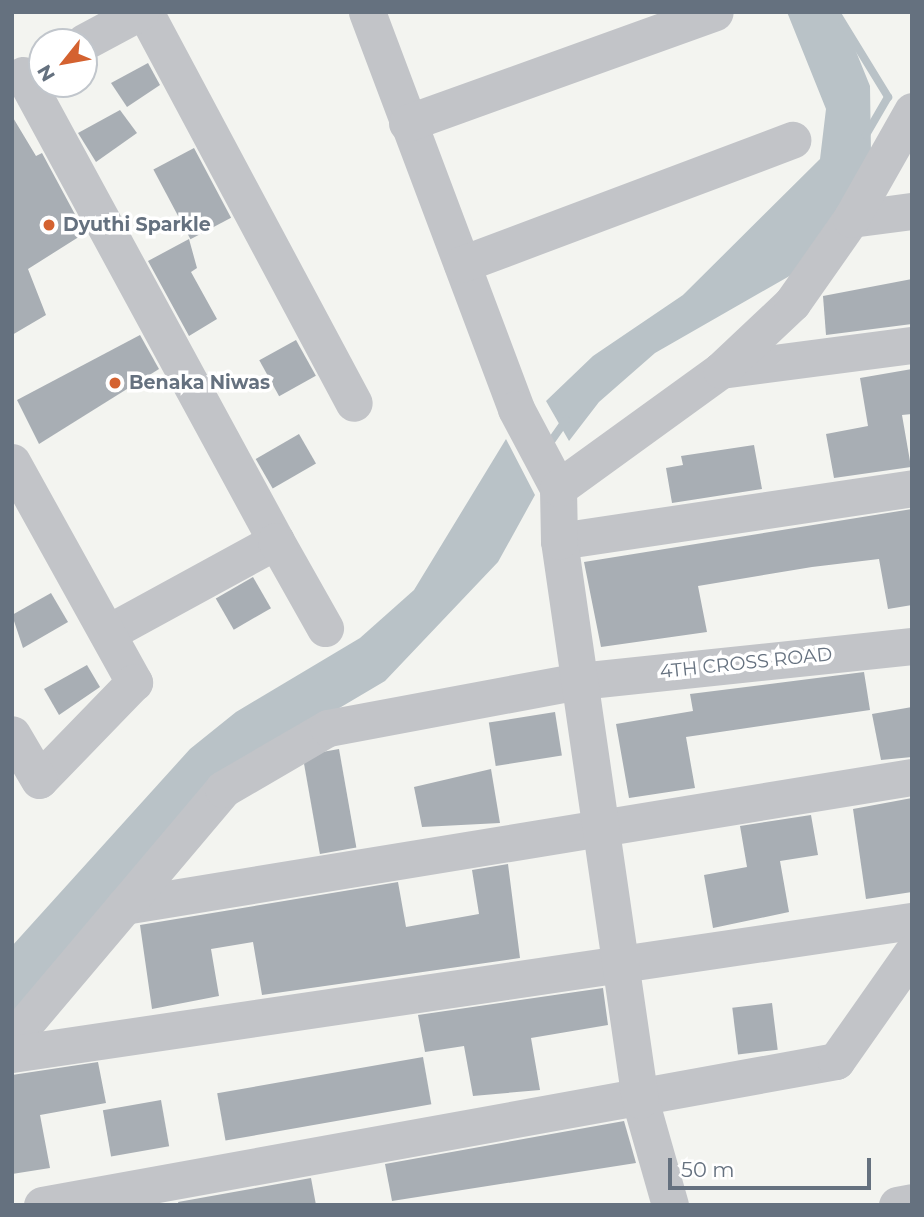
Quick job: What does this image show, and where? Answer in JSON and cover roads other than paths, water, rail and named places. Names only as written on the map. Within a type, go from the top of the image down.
[{"type":"street","points":[[98,35],[142,12],[354,403]]},
{"type":"street","points":[[367,12],[516,409],[555,480],[559,541],[640,1100],[670,1205]]},
{"type":"street","points":[[407,123],[715,12]]},
{"type":"street","points":[[26,74],[325,628]]},
{"type":"street","points":[[555,480],[721,370],[792,303],[851,219],[912,111]]},
{"type":"street","points":[[462,264],[792,140]]},
{"type":"street","points":[[851,219],[912,211]]},
{"type":"street","points":[[721,370],[912,345]]},
{"type":"street","points":[[12,462],[134,682],[38,780],[12,734]]},
{"type":"street","points":[[559,541],[912,488]]},
{"type":"street","points":[[107,633],[276,541]]},
{"type":"street","name":"4TH CROSS ROAD","points":[[12,1039],[223,789],[328,728],[579,681],[912,646]]},
{"type":"street","points":[[124,906],[912,777]]},
{"type":"street","points":[[12,1054],[912,921]]},
{"type":"street","points":[[42,1205],[640,1100],[836,1061],[912,953]]},
{"type":"street","points":[[897,1205],[912,1202]]},
{"type":"waterway","points":[[836,12],[888,97],[866,135]]},
{"type":"waterway","points":[[547,447],[566,420]]},
{"type":"place","name":"Dyuthi Sparkle","points":[[49,225]]},
{"type":"place","name":"Benaka Niwas","points":[[115,383]]}]
